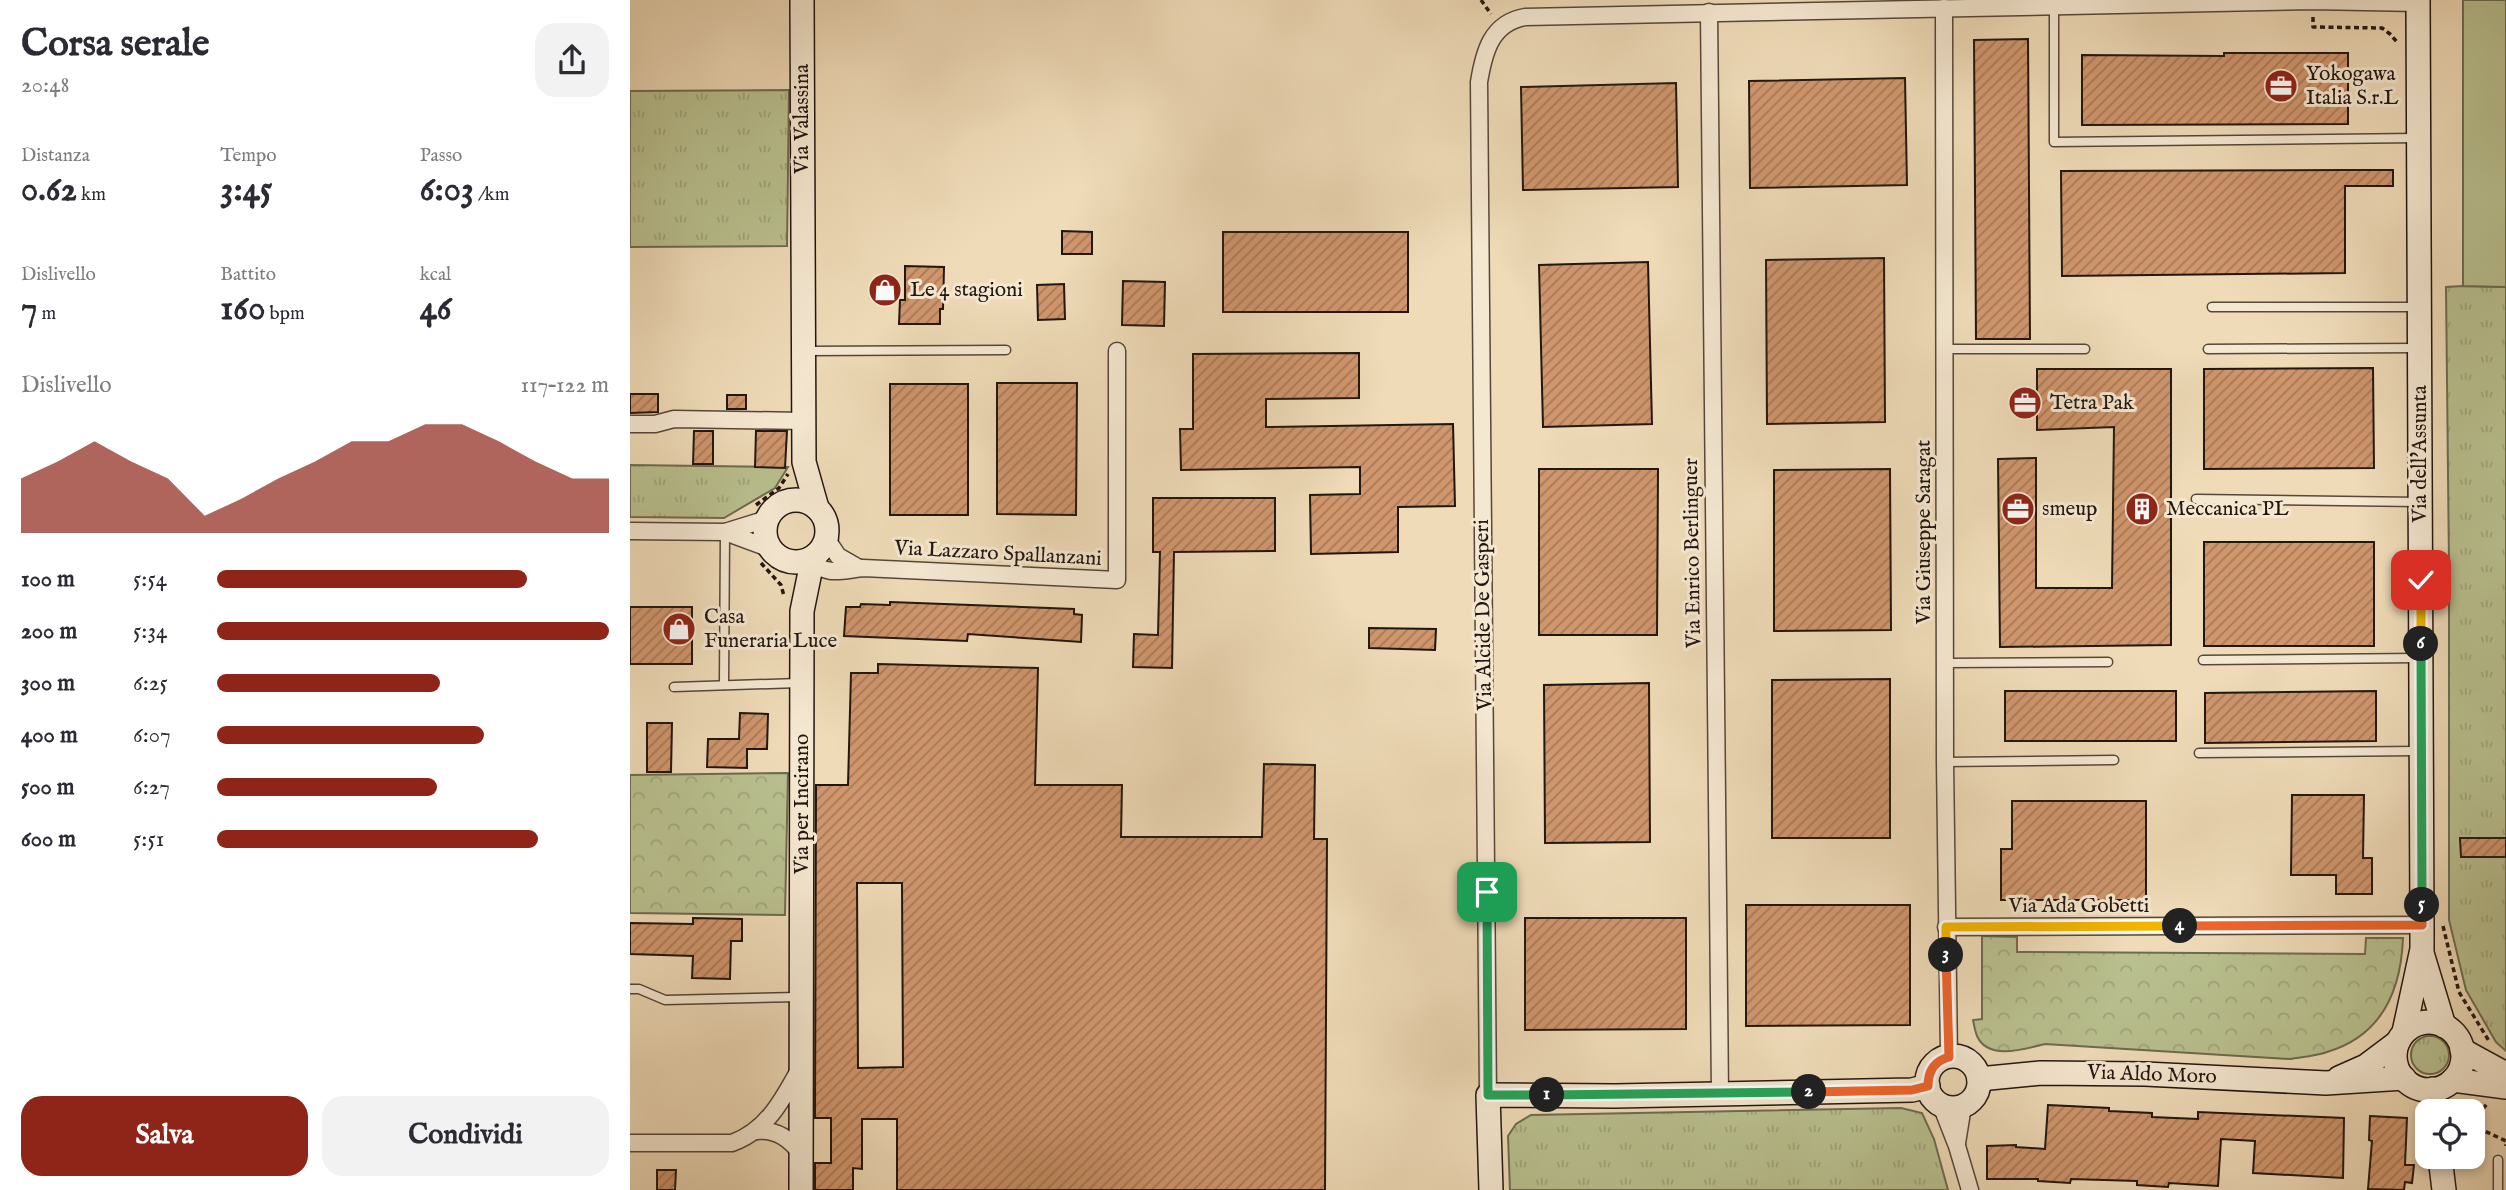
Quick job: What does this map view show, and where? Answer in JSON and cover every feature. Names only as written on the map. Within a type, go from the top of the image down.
[{"type":"street","name":"Via Valassina","points":[[802,0],[803,351]]},
{"type":"street","points":[[1709,12],[2418,1]]},
{"type":"street","name":"Via dell'Assunta","points":[[2401,1037],[2421,950],[2422,925],[2418,1]]},
{"type":"street","name":"Via Giuseppe Saragat","points":[[1944,8],[1945,762],[1949,1057]]},
{"type":"street","name":"Via Alcide De Gasperi","points":[[1491,1190],[1479,82],[1489,41],[1498,29],[1511,19],[1709,12]]},
{"type":"street","name":"Via Enrico Berlinguer","points":[[1709,12],[1720,1094]]},
{"type":"street","points":[[803,351],[804,462],[817,508]]},
{"type":"street","name":"Via Lazzaro Spallanzani","points":[[808,560],[820,569],[840,572],[859,568],[1117,580],[1117,351]]},
{"type":"street","points":[[630,424],[655,424],[674,419],[804,421]]},
{"type":"street","points":[[775,553],[766,540],[771,514],[792,486],[804,462]]},
{"type":"street","points":[[630,531],[725,532],[771,514],[785,502],[796,500],[817,508],[824,516],[827,527],[826,538],[820,551],[808,560],[788,561],[725,532]]},
{"type":"street","points":[[826,538],[838,556],[859,568]]},
{"type":"street","name":"Via per Incirano","points":[[775,553],[790,574],[802,611]]},
{"type":"street","name":"Via per Incirano","points":[[802,1190],[802,611],[810,572],[808,560]]},
{"type":"street","name":"Via Ada Gobetti","points":[[1946,927],[2422,925]]},
{"type":"street","name":"Via dell'Assunta","points":[[2421,950],[2444,1026]]},
{"type":"street","points":[[2440,1093],[2459,1071],[2462,1050],[2453,1032],[2434,1022],[2423,1022],[2401,1037],[2395,1054],[2397,1067],[2403,1078],[2412,1085],[2440,1093],[2501,1095]]},
{"type":"street","name":"Via Aldo Moro","points":[[2326,1083],[2366,1066],[2401,1037]]},
{"type":"street","points":[[2462,1050],[2506,1074]]},
{"type":"street","points":[[1488,1095],[1912,1090],[1944,1099],[1976,1095],[1979,1079],[1972,1064],[1957,1056],[1941,1059],[1930,1071],[1944,1099],[1970,1190]]},
{"type":"street","points":[[630,1143],[732,1143],[746,1138],[772,1114],[801,1065]]},
{"type":"street","name":"Via Aldo Moro","points":[[1979,1079],[2054,1073],[2145,1074],[2326,1083],[2403,1078]]},
{"type":"street","points":[[1944,1099],[1957,1146]]},
{"type":"street","points":[[756,1131],[768,1130],[780,1135],[792,1142],[802,1155]]},
{"type":"street","points":[[2441,1169],[2444,1190]]},
{"type":"lane","points":[[2054,6],[2054,142],[2419,138]]},
{"type":"lane","points":[[2212,307],[2420,307]]},
{"type":"lane","points":[[2208,349],[2420,348]]},
{"type":"lane","points":[[1944,349],[2085,349]]},
{"type":"lane","points":[[803,351],[1006,350]]},
{"type":"lane","points":[[2196,499],[2421,502]]},
{"type":"lane","points":[[723,681],[725,532]]},
{"type":"lane","points":[[2203,660],[2421,658]]},
{"type":"lane","points":[[1945,663],[2108,662]]},
{"type":"lane","points":[[674,687],[723,681],[802,683]]},
{"type":"lane","points":[[2200,753],[2421,751]]},
{"type":"lane","points":[[1945,762],[2114,760]]},
{"type":"lane","points":[[630,989],[639,989],[665,1000],[802,997]]},
{"type":"lane","points":[[2498,1160],[2498,1190]]},
{"type":"path","points":[[2312,1],[2313,27],[2382,28],[2397,40],[2398,47]]},
{"type":"path","points":[[2485,1106],[2501,1095]]},
{"type":"path","points":[[2485,1133],[2506,1141],[2506,1146]]},
{"type":"green space","points":[[2463,0],[2506,0],[2506,287],[2463,286]]},
{"type":"green space","points":[[789,90],[787,246],[630,247],[630,91]]},
{"type":"green space","points":[[2446,287],[2506,287],[2506,1051],[2496,1042],[2466,990],[2449,920]]},
{"type":"green space","points":[[630,465],[788,467],[775,488],[724,518],[630,517]]},
{"type":"green space","points":[[788,773],[785,915],[630,913],[630,775]]},
{"type":"green space","points":[[1982,936],[2017,937],[2017,952],[2365,954],[2366,938],[2403,938],[2398,976],[2384,1009],[2374,1023],[2346,1045],[2323,1053],[2290,1059],[2045,1044],[2008,1051],[1989,1048],[1982,1044],[1977,1036],[1973,1020],[1982,1019]]},
{"type":"green space","points":[[2430,1036],[2444,1041],[2449,1055],[2444,1069],[2430,1074],[2416,1069],[2411,1055],[2416,1041]]},
{"type":"green space","points":[[1901,1108],[1922,1113],[1934,1139],[1948,1190],[1510,1190],[1508,1136],[1516,1124],[1531,1115]]},
{"type":"building","points":[[2028,39],[2030,339],[1976,339],[1974,40]]},
{"type":"building","points":[[2224,53],[2348,53],[2348,124],[2082,125],[2082,55],[2224,56]]},
{"type":"building","points":[[1905,78],[1907,185],[1750,188],[1749,81]]},
{"type":"building","points":[[1676,83],[1678,187],[1523,190],[1521,87]]},
{"type":"building","points":[[2393,170],[2393,186],[2345,186],[2345,273],[2062,276],[2061,171]]},
{"type":"building","points":[[1062,231],[1092,232],[1092,254],[1062,254]]},
{"type":"building","points":[[1223,232],[1408,232],[1408,312],[1223,312]]},
{"type":"building","points":[[1884,258],[1885,422],[1767,424],[1766,260]]},
{"type":"building","points":[[1648,262],[1652,424],[1543,427],[1539,265]]},
{"type":"building","points":[[905,266],[944,267],[940,324],[899,324],[900,300],[905,300]]},
{"type":"building","points":[[1123,281],[1165,282],[1164,326],[1122,325]]},
{"type":"building","points":[[1064,284],[1065,319],[1038,320],[1037,285]]},
{"type":"building","points":[[1359,353],[1359,398],[1266,399],[1266,427],[1453,424],[1455,506],[1398,507],[1398,552],[1311,554],[1310,495],[1360,494],[1360,467],[1181,470],[1180,429],[1193,429],[1193,354]]},
{"type":"building","points":[[2373,368],[2374,468],[2204,469],[2204,369]]},
{"type":"building","name":"Meccanica PL","points":[[2037,369],[2171,369],[2171,645],[2000,647],[1998,459],[2036,458],[2036,588],[2112,588],[2114,427],[2037,430]]},
{"type":"building","points":[[997,383],[1077,383],[1076,515],[997,514]]},
{"type":"building","points":[[890,384],[968,384],[968,515],[890,515]]},
{"type":"building","points":[[630,394],[658,394],[658,412],[630,413]]},
{"type":"building","points":[[727,395],[746,395],[746,409],[727,409]]},
{"type":"building","points":[[694,431],[713,431],[713,464],[693,464]]},
{"type":"building","points":[[756,431],[787,431],[785,468],[755,467]]},
{"type":"building","points":[[1539,469],[1658,469],[1657,635],[1539,635]]},
{"type":"building","points":[[1890,469],[1891,630],[1774,631],[1774,470]]},
{"type":"building","points":[[1153,498],[1275,498],[1275,551],[1174,552],[1172,668],[1133,667],[1134,634],[1158,635],[1160,552],[1153,552]]},
{"type":"building","points":[[2204,542],[2374,542],[2374,646],[2204,646]]},
{"type":"building","points":[[890,602],[1074,609],[1074,614],[1082,615],[1081,642],[968,634],[967,641],[844,636],[846,607],[860,607],[861,604],[890,605]]},
{"type":"building","points":[[630,607],[692,607],[692,664],[630,664]]},
{"type":"building","points":[[1369,628],[1436,629],[1435,650],[1369,648]]},
{"type":"building","points":[[878,664],[1038,668],[1035,785],[1122,785],[1121,837],[1262,837],[1264,764],[1315,765],[1314,839],[1327,839],[1325,1190],[897,1190],[897,1119],[862,1119],[862,1169],[853,1168],[853,1190],[815,1190],[815,1163],[831,1163],[831,1118],[815,1118],[816,785],[848,785],[851,673],[878,673]],"holes":[[[857,883],[902,883],[903,1067],[858,1068]]]},
{"type":"building","points":[[1890,679],[1890,838],[1772,838],[1772,680]]},
{"type":"building","points":[[1649,683],[1650,842],[1545,843],[1544,685]]},
{"type":"building","points":[[2005,691],[2176,691],[2176,741],[2005,741]]},
{"type":"building","points":[[2376,691],[2376,741],[2205,743],[2205,693]]},
{"type":"building","points":[[740,713],[768,714],[767,749],[747,749],[747,768],[707,767],[708,739],[739,739]]},
{"type":"building","points":[[647,723],[672,723],[671,772],[647,772]]},
{"type":"building","points":[[2292,795],[2364,795],[2363,858],[2372,858],[2372,894],[2336,894],[2336,875],[2291,875]]},
{"type":"building","points":[[2012,801],[2146,801],[2146,900],[2001,900],[2001,849],[2012,849]]},
{"type":"building","points":[[2460,838],[2506,838],[2506,857],[2461,857]]},
{"type":"building","points":[[1746,905],[1910,905],[1910,1025],[1746,1026]]},
{"type":"building","points":[[693,918],[742,919],[742,941],[731,941],[730,979],[692,978],[693,956],[630,954],[630,923],[693,924]]},
{"type":"building","points":[[1525,918],[1686,918],[1686,1029],[1525,1030]]},
{"type":"building","points":[[2048,1105],[2109,1108],[2109,1111],[2152,1113],[2152,1117],[2198,1119],[2198,1112],[2344,1118],[2343,1178],[2253,1173],[2255,1141],[2221,1139],[2218,1186],[2169,1183],[2168,1187],[2137,1185],[2137,1181],[2071,1179],[2070,1183],[2038,1179],[1987,1179],[1987,1146],[2016,1145],[2045,1149]]},
{"type":"building","points":[[2370,1116],[2407,1118],[2405,1165],[2414,1165],[2412,1183],[2405,1182],[2404,1190],[2368,1189],[2372,1141],[2369,1140]]},
{"type":"building","points":[[657,1170],[676,1170],[675,1190],[657,1190]]},
{"type":"place","name":"Yokogawa Italia S.r.L","points":[[2281,86]]},
{"type":"place","name":"Le 4 stagioni","points":[[885,290]]},
{"type":"place","name":"Tetra Pak","points":[[2025,403]]},
{"type":"place","name":"smeup","points":[[2018,509]]},
{"type":"place","name":"Meccanica PL","points":[[2142,509]]},
{"type":"place","name":"Casa Funeraria Luce","points":[[679,629]]},
{"type":"route","points":[[1487,892],[1488,1095],[1720,1094],[1912,1090],[1928,1086],[1930,1071],[1935,1064],[1949,1057],[1946,927],[2422,925],[2421,580]]}]
